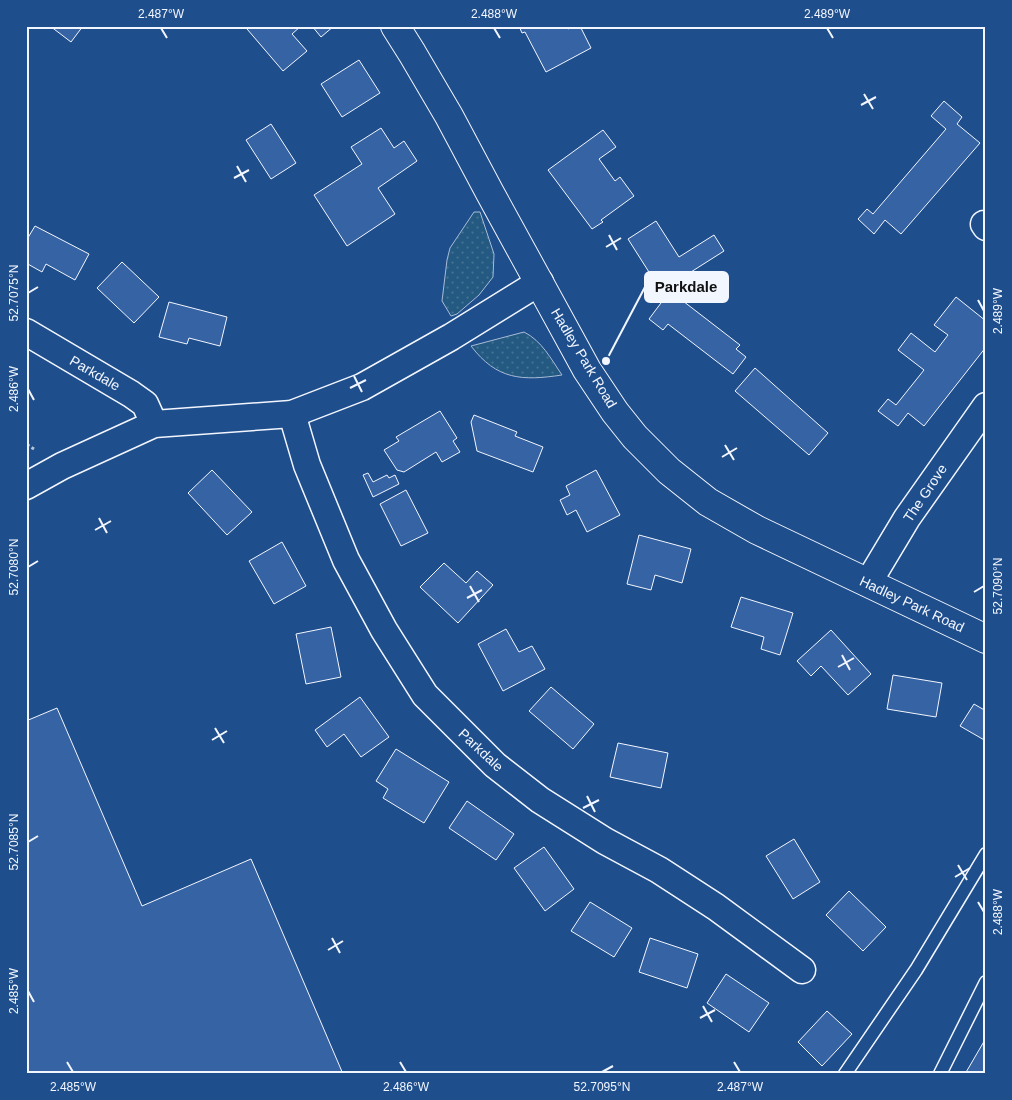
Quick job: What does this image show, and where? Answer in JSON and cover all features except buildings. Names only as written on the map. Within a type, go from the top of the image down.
[{"type":"street","name":"Hadley Park Road","points":[[395,26],[449,116],[588,370],[615,412],[635,437],[669,471],[708,502],[757,530],[986,639]]},
{"type":"street","points":[[26,486],[62,466],[154,424],[292,414],[362,387],[451,337],[540,282]]},
{"type":"street","name":"Parkdale","points":[[26,332],[145,404],[154,424]]},
{"type":"street","name":"The Grove","points":[[868,583],[907,518],[986,406]]},
{"type":"street","name":"Parkdale","points":[[292,414],[307,465],[346,560],[384,630],[425,695],[495,765],[540,800],[605,841],[667,875],[716,907],[802,970]]},
{"type":"lane","points":[[845,1074],[916,970],[986,854]]},
{"type":"lane","points":[[940,1074],[982,997],[986,982]]},
{"type":"shaded area","points":[[474,212],[480,212],[494,254],[493,277],[479,295],[457,314],[451,316],[442,301],[447,260],[450,248]]},
{"type":"shaded area","points":[[524,332],[541,345],[562,375],[535,378],[511,376],[491,366],[471,346]]},
{"type":"place","name":"Parkdale","points":[[606,361]]}]
